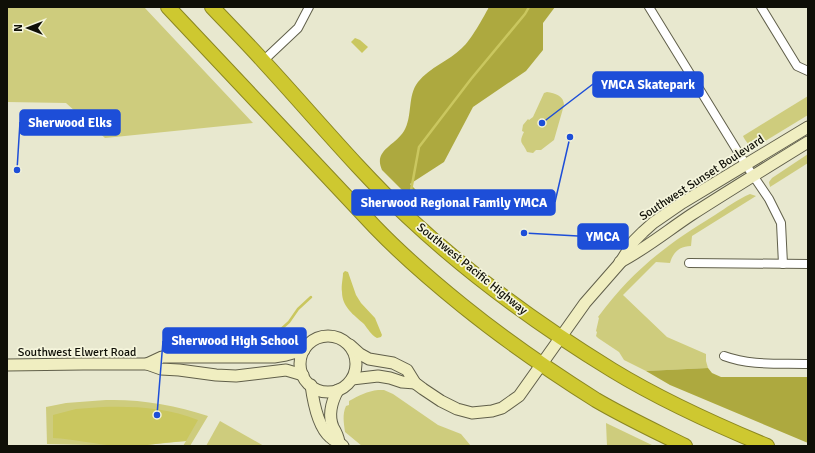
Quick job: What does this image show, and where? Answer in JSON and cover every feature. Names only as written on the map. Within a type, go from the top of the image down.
[{"type":"highway","points":[[168,7],[387,240],[432,280],[507,340],[542,364],[598,400],[685,446]]},
{"type":"highway","name":"Southwest Pacific Highway","points":[[212,7],[353,161],[407,216],[461,263],[505,298],[612,370],[663,399],[767,446]]},
{"type":"main road","name":"Southwest Sunset Boulevard","points":[[542,364],[585,303],[620,263],[634,241],[653,223],[682,203],[808,127]]},
{"type":"main road","name":"Southwest Sunset Boulevard","points":[[620,263],[640,252],[660,236],[808,142]]},
{"type":"main road","points":[[350,345],[354,353],[356,371],[346,386],[338,390],[328,392],[319,390],[311,385],[303,375],[301,358],[304,350],[317,337],[327,336],[337,336],[344,340],[350,345],[360,354],[369,359],[393,363],[407,370],[415,383],[441,401],[457,409],[472,412],[492,411],[502,408],[519,396],[542,364]]},
{"type":"main road","name":"Southwest Elwert Road","points":[[146,364],[162,357],[274,357],[304,350]]},
{"type":"main road","name":"Southwest Elwert Road","points":[[7,365],[146,364],[161,370],[179,370],[216,375],[236,376],[286,370],[303,375]]},
{"type":"main road","points":[[352,379],[378,376],[402,382],[415,383]]},
{"type":"main road","points":[[311,385],[316,409],[324,429],[330,437],[341,444]]},
{"type":"main road","points":[[338,390],[334,398],[331,418],[341,444]]},
{"type":"street","points":[[263,61],[298,28],[309,7]]},
{"type":"street","points":[[649,7],[746,165],[769,199],[781,223],[783,264]]},
{"type":"street","points":[[761,7],[797,66],[808,71]]},
{"type":"street","points":[[689,263],[808,264]]},
{"type":"street","points":[[724,356],[735,360],[752,363],[808,364]]},
{"type":"shaded area","points":[[7,7],[144,7],[253,123],[105,138],[66,103],[7,102]]},
{"type":"shaded area","points":[[489,7],[555,7],[543,23],[543,50],[526,71],[473,107],[444,162],[410,184],[428,202],[421,209],[382,170],[380,158],[386,149],[400,136],[407,125],[412,93],[418,82],[428,72],[457,53],[477,29]]},
{"type":"shaded area","points":[[355,38],[360,40],[368,47],[362,53],[351,42]]},
{"type":"shaded area","points":[[547,92],[561,97],[564,102],[554,140],[541,150],[536,150],[533,153],[527,152],[521,141],[524,132],[522,131],[523,125],[528,119],[529,120],[533,117],[544,93]]},
{"type":"shaded area","points":[[808,96],[808,115],[757,146],[748,144],[745,140],[743,136]]},
{"type":"shaded area","points":[[808,154],[808,163],[770,187],[769,182],[772,178]]},
{"type":"shaded area","points":[[750,194],[756,196],[692,236],[691,246],[680,248],[673,256],[670,263],[656,262],[623,295],[667,337],[706,354],[708,368],[646,371],[624,360],[619,352],[596,336],[598,317],[624,285],[637,272],[681,237],[741,198]]},
{"type":"shaded area","points":[[345,271],[348,272],[356,295],[361,303],[375,318],[382,335],[381,337],[377,338],[373,335],[346,306],[342,289],[343,273]]},
{"type":"shaded area","points":[[708,368],[712,373],[721,377],[808,377],[808,443],[670,385],[646,371]]},
{"type":"shaded area","points":[[378,390],[384,390],[393,394],[438,425],[461,434],[471,446],[362,446],[345,432],[345,409],[346,406],[349,405],[349,401]]},
{"type":"shaded area","points":[[106,400],[157,404],[208,416],[190,446],[183,446],[186,441],[135,446],[47,444],[46,407],[66,403]]},
{"type":"shaded area","points":[[103,407],[163,410],[198,420],[186,441],[141,446],[123,446],[53,438],[53,415],[76,409]]},
{"type":"shaded area","points":[[220,421],[264,446],[206,446]]},
{"type":"shaded area","points":[[606,423],[654,446],[607,446]]},
{"type":"waterway","points":[[410,196],[419,147],[529,7]]},
{"type":"waterway","points":[[265,338],[279,331],[289,322],[298,309],[311,297]]},
{"type":"place","name":"YMCA Skatepark","points":[[542,123]]},
{"type":"place","name":"Sherwood Regional Family YMCA","points":[[570,137]]},
{"type":"place","name":"Sherwood Elks","points":[[17,170]]},
{"type":"place","name":"YMCA","points":[[524,233]]},
{"type":"place","name":"Sherwood High School","points":[[157,415]]}]
